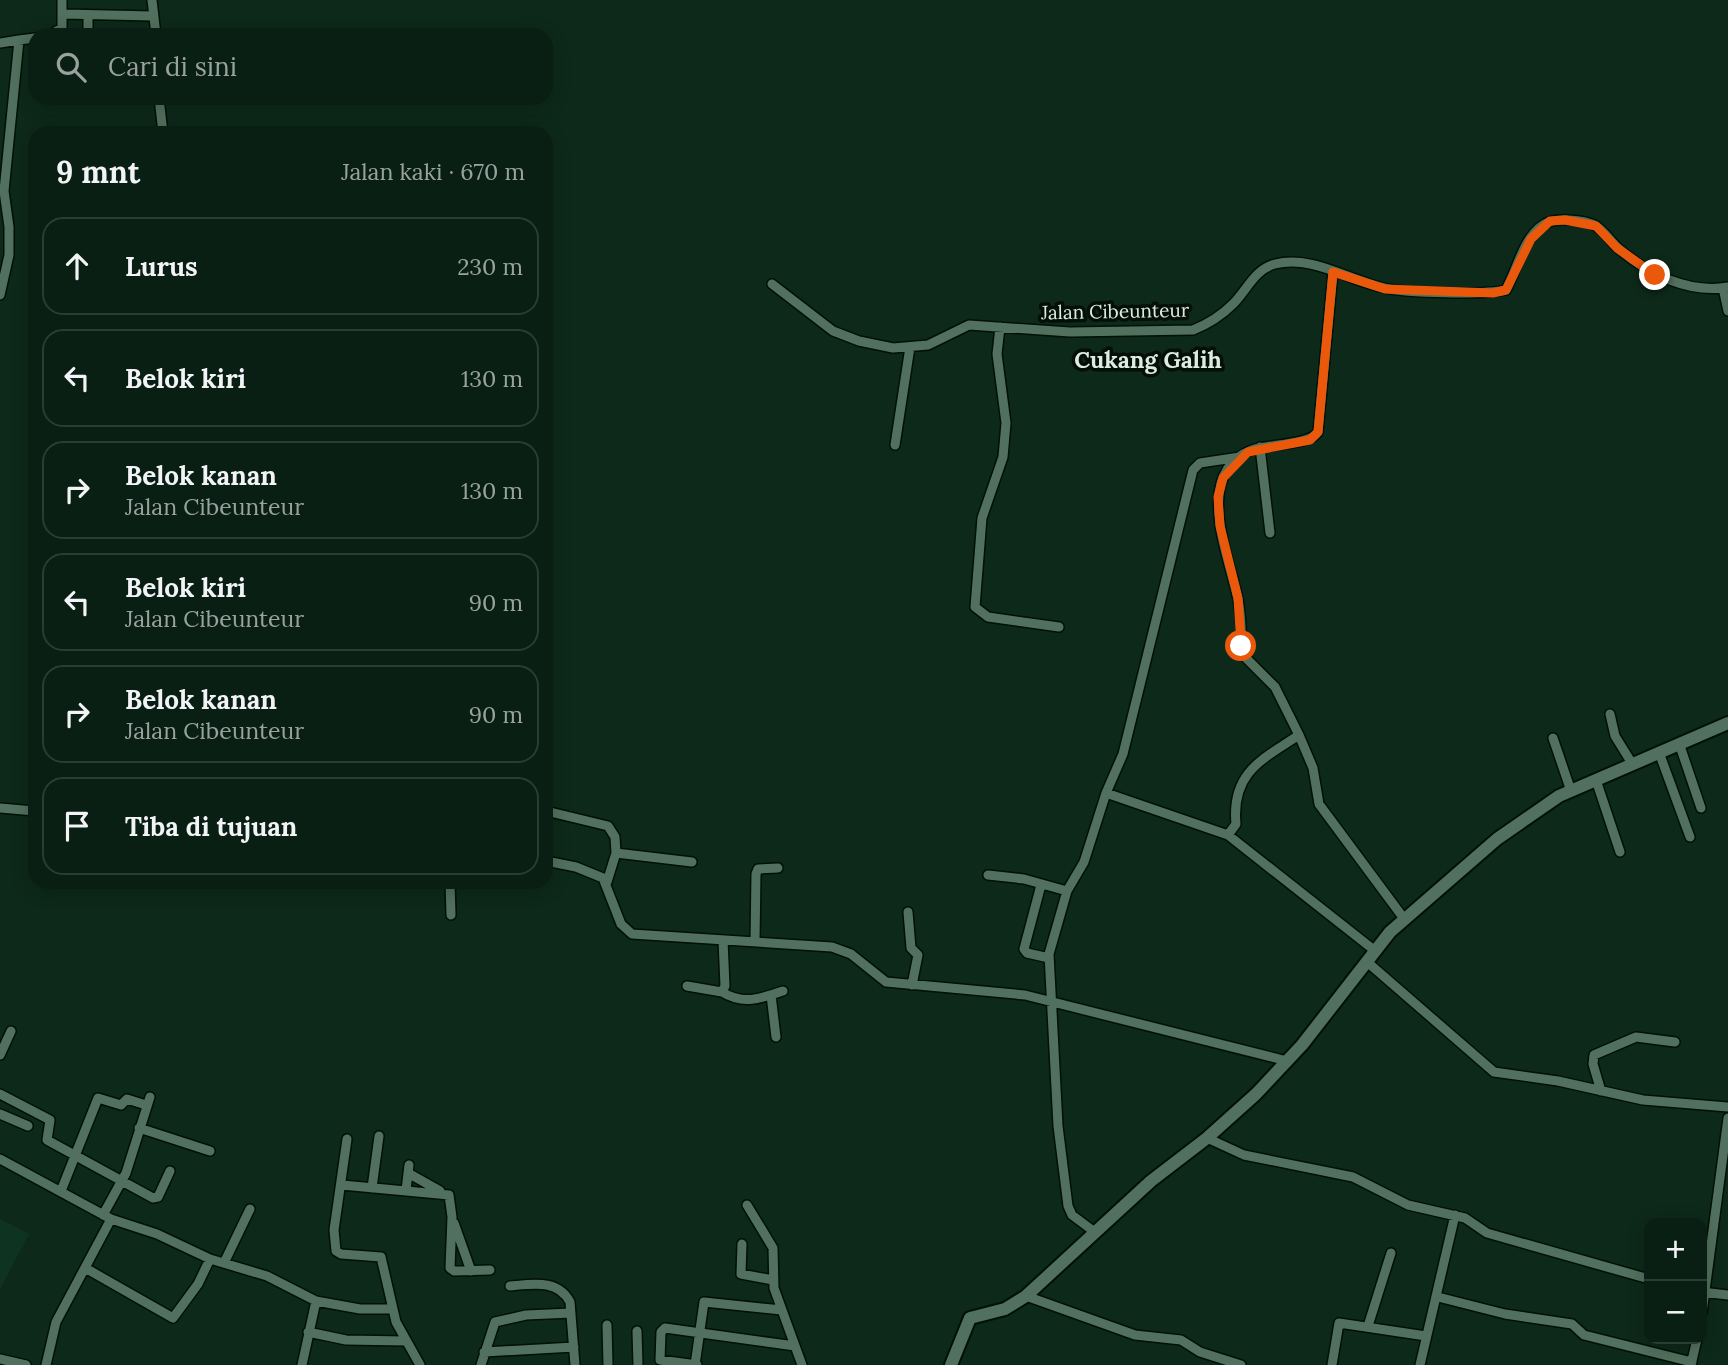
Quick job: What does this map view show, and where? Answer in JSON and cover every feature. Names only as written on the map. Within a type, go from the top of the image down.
[{"type":"street","points":[[62,0],[62,28]]},
{"type":"street","points":[[152,0],[155,28]]},
{"type":"street","points":[[64,14],[152,16]]},
{"type":"street","points":[[88,15],[88,28]]},
{"type":"street","points":[[0,43],[28,39]]},
{"type":"street","points":[[0,295],[9,255],[9,226],[4,191],[19,40]]},
{"type":"street","points":[[160,105],[162,126]]},
{"type":"street","name":"Jalan Cibeunteur","points":[[772,284],[833,331],[883,346],[928,345],[964,326],[1080,332],[1193,330],[1210,322],[1233,304],[1254,278],[1272,265],[1308,263],[1385,289],[1493,293],[1506,290],[1523,251],[1539,228],[1550,221],[1565,220],[1596,226],[1617,248],[1655,275],[1684,283],[1726,287]]},
{"type":"street","points":[[1096,1233],[1072,1215],[1068,1206],[1058,1126],[1049,958],[1067,891],[1084,862],[1106,793],[1123,754],[1193,470],[1200,463],[1241,456],[1260,447],[1310,440],[1318,432],[1333,272]]},
{"type":"street","points":[[1726,287],[1728,311]]},
{"type":"street","points":[[1000,327],[997,354],[1006,423],[1003,457],[982,518],[975,607],[988,617],[1059,627]]},
{"type":"street","points":[[895,445],[910,347]]},
{"type":"street","points":[[1260,447],[1270,533]]},
{"type":"street","points":[[1241,456],[1223,478],[1218,497],[1222,543],[1238,598],[1242,654],[1275,687],[1313,768],[1316,796],[1323,810],[1405,920]]},
{"type":"street","points":[[1610,714],[1615,736],[1633,765]]},
{"type":"street","points":[[951,1365],[970,1318],[1005,1309],[1026,1296],[1151,1181],[1207,1138],[1287,1061],[1370,955],[1405,920],[1497,839],[1542,806],[1728,723]]},
{"type":"street","points":[[1227,835],[1236,824],[1234,811],[1250,769],[1273,749],[1299,735]]},
{"type":"street","points":[[1553,738],[1572,791]]},
{"type":"street","points":[[1680,746],[1701,808]]},
{"type":"street","points":[[1660,755],[1689,837]]},
{"type":"street","points":[[1596,780],[1620,852]]},
{"type":"street","points":[[1106,793],[1227,835],[1370,955],[1494,1072],[1668,1103],[1728,1107]]},
{"type":"street","points":[[0,808],[28,810]]},
{"type":"street","points":[[553,813],[608,826],[615,837],[616,853],[607,882],[621,923],[632,933],[843,950],[859,960],[880,980],[963,988],[1053,1002],[1093,1015],[1287,1061]]},
{"type":"street","points":[[616,853],[692,862]]},
{"type":"street","points":[[553,863],[586,870],[607,882]]},
{"type":"street","points":[[755,941],[756,874],[758,869],[778,867]]},
{"type":"street","points":[[988,875],[1067,891]]},
{"type":"street","points":[[1041,885],[1024,949],[1027,953],[1049,958]]},
{"type":"street","points":[[450,889],[451,915]]},
{"type":"street","points":[[908,912],[911,948],[918,955],[912,985]]},
{"type":"street","points":[[722,992],[725,986],[723,940]]},
{"type":"street","points":[[687,986],[722,992],[738,1000],[783,991]]},
{"type":"street","points":[[771,995],[776,1037]]},
{"type":"street","points":[[0,1055],[11,1031]]},
{"type":"street","points":[[1601,1091],[1593,1064],[1598,1052],[1617,1048],[1636,1037],[1675,1042]]},
{"type":"street","points":[[0,1109],[2,1096],[50,1120],[47,1140],[155,1199],[170,1171]]},
{"type":"street","points":[[46,1365],[56,1322],[87,1269],[123,1180],[148,1101],[127,1099],[121,1105],[99,1097],[61,1191]]},
{"type":"street","points":[[0,1114],[28,1126]]},
{"type":"street","points":[[1706,1281],[1728,1118]]},
{"type":"street","points":[[139,1128],[210,1151]]},
{"type":"street","points":[[372,1188],[379,1136]]},
{"type":"street","points":[[1207,1138],[1244,1155],[1353,1177],[1408,1205],[1455,1215],[1486,1233],[1644,1278]]},
{"type":"street","points":[[347,1139],[334,1230],[336,1251],[341,1254],[381,1257],[393,1309],[405,1341],[420,1365]]},
{"type":"street","points":[[0,1159],[107,1217],[157,1234],[211,1259],[267,1276],[316,1301],[360,1309],[393,1309]]},
{"type":"street","points":[[406,1190],[408,1169],[450,1196],[453,1217],[471,1271]]},
{"type":"street","points":[[342,1185],[443,1193]]},
{"type":"street","points":[[747,1205],[773,1248],[773,1280],[802,1365]]},
{"type":"street","points":[[224,1263],[250,1209]]},
{"type":"street","points":[[1420,1365],[1455,1215]]},
{"type":"street","points":[[453,1217],[450,1268],[454,1271],[490,1270]]},
{"type":"street","points":[[742,1244],[741,1274],[773,1280]]},
{"type":"street","points":[[1368,1326],[1391,1253]]},
{"type":"street","points":[[87,1269],[173,1318],[198,1284],[211,1259]]},
{"type":"street","points":[[510,1286],[553,1285],[566,1293],[571,1313],[575,1365]]},
{"type":"street","points":[[1707,1292],[1728,1296]]},
{"type":"street","points":[[1026,1296],[1135,1335],[1181,1340],[1200,1352],[1241,1365]]},
{"type":"street","points":[[1438,1297],[1505,1314],[1572,1324],[1584,1335],[1691,1364],[1696,1344]]},
{"type":"street","points":[[302,1365],[316,1301]]},
{"type":"street","points":[[782,1310],[704,1302],[699,1333],[696,1365],[663,1362],[658,1356],[661,1332],[665,1328],[699,1333],[795,1346]]},
{"type":"street","points":[[481,1365],[495,1322],[526,1315],[571,1313]]},
{"type":"street","points":[[1332,1365],[1339,1323],[1426,1336]]},
{"type":"street","points":[[607,1325],[608,1365]]},
{"type":"street","points":[[638,1331],[638,1365]]},
{"type":"street","points":[[308,1332],[346,1340],[405,1341]]},
{"type":"street","points":[[484,1352],[574,1347]]},
{"type":"street","points":[[0,1359],[26,1365]]},
{"type":"shaded area","points":[[0,1219],[29,1234],[0,1289]]},
{"type":"district","name":"Cukang Galih","points":[[1148,360]]},
{"type":"route","points":[[1241,646],[1238,598],[1222,543],[1218,497],[1223,478],[1236,461],[1248,452],[1260,447],[1310,440],[1318,432],[1333,272],[1385,289],[1493,293],[1506,290],[1523,251],[1539,228],[1550,221],[1565,220],[1596,226],[1617,248],[1655,275]]}]
